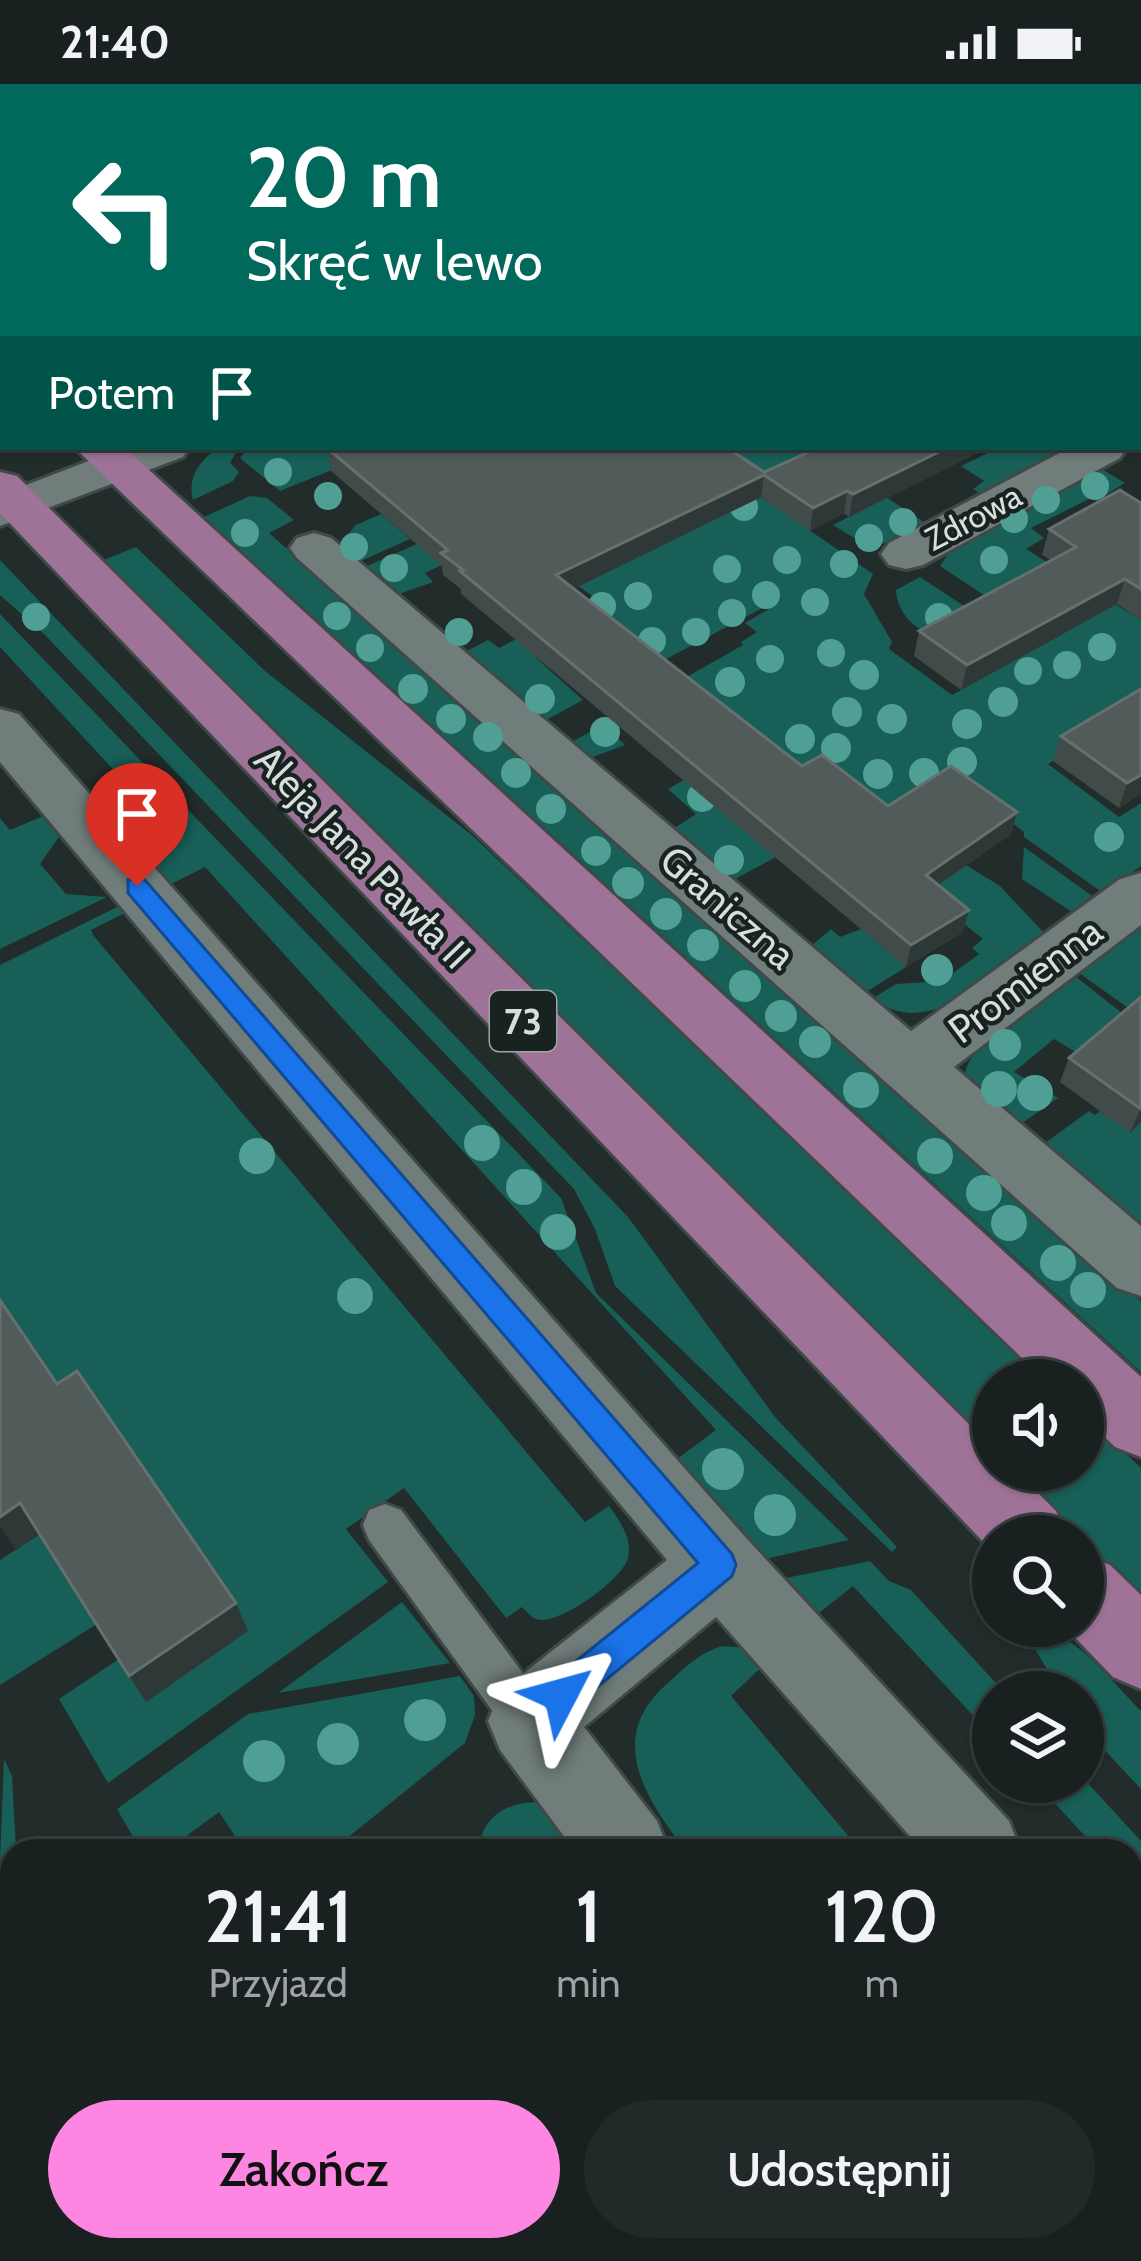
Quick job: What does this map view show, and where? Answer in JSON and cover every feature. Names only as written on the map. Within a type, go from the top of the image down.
[{"type":"main road","points":[[107,457],[1141,1424]]},
{"type":"main road","name":"Aleja Jana Pawła II","points":[[6,501],[1008,1515]]},
{"type":"main road","points":[[1104,1612],[1141,1650]]},
{"type":"street","points":[[6,501],[107,457],[149,450]]},
{"type":"street","name":"Zdrowa","points":[[906,554],[1098,450]]},
{"type":"street","points":[[1109,450],[1141,469]]},
{"type":"street","name":"Graniczna","points":[[314,548],[1141,1267]]},
{"type":"street","points":[[0,727],[720,1565],[968,1839]]},
{"type":"street","name":"Promienna","points":[[909,1066],[1141,894]]},
{"type":"street","points":[[618,1839],[529,1721],[720,1565]]},
{"type":"lane","points":[[385,1525],[529,1721]]},
{"type":"green space","points":[[215,450],[237,450],[230,463],[239,472],[233,481],[193,500],[192,484]]},
{"type":"green space","points":[[246,450],[382,450],[280,491],[240,458]]},
{"type":"green space","points":[[728,450],[853,450],[832,461],[925,523],[872,549],[833,525],[868,507],[757,494],[873,574],[864,594],[892,642],[889,649],[952,695],[1059,636],[1035,629],[940,566],[955,544],[1098,467],[1125,483],[1096,501],[1091,498],[1031,528],[1044,538],[1026,549],[1141,620],[1141,710],[1048,764],[1119,817],[1141,803],[1141,866],[1103,893],[1024,837],[1024,832],[984,801],[776,857],[733,880],[673,829],[696,814],[668,789],[758,738],[685,692],[611,732],[625,745],[590,758],[572,742],[743,645],[757,632],[745,623],[774,606],[651,667],[599,626],[535,657],[583,700],[546,720],[467,651],[488,640],[499,648],[595,598],[539,558],[522,527],[425,573],[433,582],[399,594],[367,566],[476,518]]},
{"type":"green space","points":[[994,450],[1066,450],[981,494],[973,489],[984,481],[961,466]]},
{"type":"green space","points":[[250,496],[267,498],[294,520],[269,533],[1141,1301],[1141,1372],[204,517]]},
{"type":"green space","points":[[381,514],[410,539],[361,561],[340,544],[356,525]]},
{"type":"green space","points":[[136,547],[265,671],[474,837],[1026,1359],[972,1359],[972,1429],[99,562]]},
{"type":"green space","points":[[0,560],[628,1217],[775,1417],[897,1547],[892,1552],[615,1286],[595,1229],[574,1189],[44,634],[0,595]]},
{"type":"green space","points":[[920,577],[967,608],[922,630],[917,627],[901,608],[896,590]]},
{"type":"green space","points":[[0,614],[561,1198],[596,1293],[849,1540],[765,1559],[677,1459],[716,1430],[205,867],[169,885],[101,807],[133,791],[0,647]]},
{"type":"green space","points":[[48,814],[63,831],[40,864],[66,894],[107,897],[0,949],[0,818],[10,830]]},
{"type":"green space","points":[[1024,847],[1095,898],[1075,914],[1022,879]]},
{"type":"green space","points":[[966,865],[1000,886],[1046,935],[986,982],[940,1008],[917,1013],[895,1010],[873,998],[896,984],[942,981],[979,954],[972,948],[983,939],[912,882]]},
{"type":"green space","points":[[117,907],[125,913],[91,930],[93,935],[585,1522],[609,1506],[624,1530],[629,1551],[615,1578],[573,1609],[546,1620],[534,1618],[522,1607],[506,1618],[404,1488],[346,1529],[388,1582],[108,1783],[59,1699],[119,1659],[74,1418],[0,1307],[0,965]]},
{"type":"green space","points":[[1141,926],[1141,1012],[1138,1015],[1079,973]]},
{"type":"green space","points":[[831,929],[840,937],[861,929],[906,967],[866,992],[811,946]]},
{"type":"green space","points":[[1075,976],[1132,1021],[1087,1059],[1054,1039],[1014,1072],[1058,1098],[1018,1126],[965,1077],[968,1064],[992,1036]]},
{"type":"green space","points":[[1089,1111],[1095,1115],[1100,1111],[1130,1132],[1141,1122],[1141,1232],[1041,1146]]},
{"type":"green space","points":[[1104,1433],[1141,1468],[1141,1597],[1104,1560],[1104,1515],[1059,1515],[1035,1491],[1104,1491]]},
{"type":"green space","points":[[40,1534],[97,1624],[0,1685],[0,1560]]},
{"type":"green space","points":[[870,1561],[889,1581],[911,1590],[985,1671],[972,1671],[972,1714],[853,1586],[814,1617],[781,1579]]},
{"type":"green space","points":[[402,1602],[450,1663],[278,1693]]},
{"type":"green space","points":[[722,1646],[759,1649],[771,1658],[731,1696],[851,1839],[677,1839],[645,1789],[635,1746],[638,1724],[649,1703],[700,1656]]},
{"type":"green space","points":[[1034,1647],[1076,1647],[1104,1671],[1048,1671]]},
{"type":"green space","points":[[1104,1671],[1141,1711],[1141,1789],[1104,1749]]},
{"type":"green space","points":[[460,1676],[474,1696],[475,1715],[465,1743],[346,1839],[237,1839],[219,1812],[182,1839],[134,1839],[117,1809],[248,1714]]},
{"type":"green space","points":[[4,1759],[12,1776],[15,1839],[1,1839]]},
{"type":"green space","points":[[1104,1801],[1139,1839],[1088,1839],[1054,1803]]},
{"type":"green space","points":[[534,1802],[551,1809],[577,1839],[480,1839],[489,1822],[513,1806]]},
{"type":"building","points":[[329,450],[731,450],[764,472],[813,450],[943,450],[813,508],[764,475],[556,575],[802,766],[822,755],[888,806],[951,766],[1017,812],[926,875],[969,910],[911,945],[460,571],[441,553],[448,550]]},
{"type":"building","points":[[1120,490],[1141,503],[1141,589],[1125,579],[967,665],[919,631],[1076,547],[1049,529]]},
{"type":"building","points":[[1141,689],[1141,775],[1127,783],[1061,736]]},
{"type":"building","points":[[1141,997],[1141,1109],[1069,1058]]},
{"type":"building","points":[[0,1300],[57,1384],[77,1371],[236,1603],[129,1676],[20,1503],[0,1517]]},
{"type":"route","points":[[137,886],[720,1565],[561,1695]]}]
